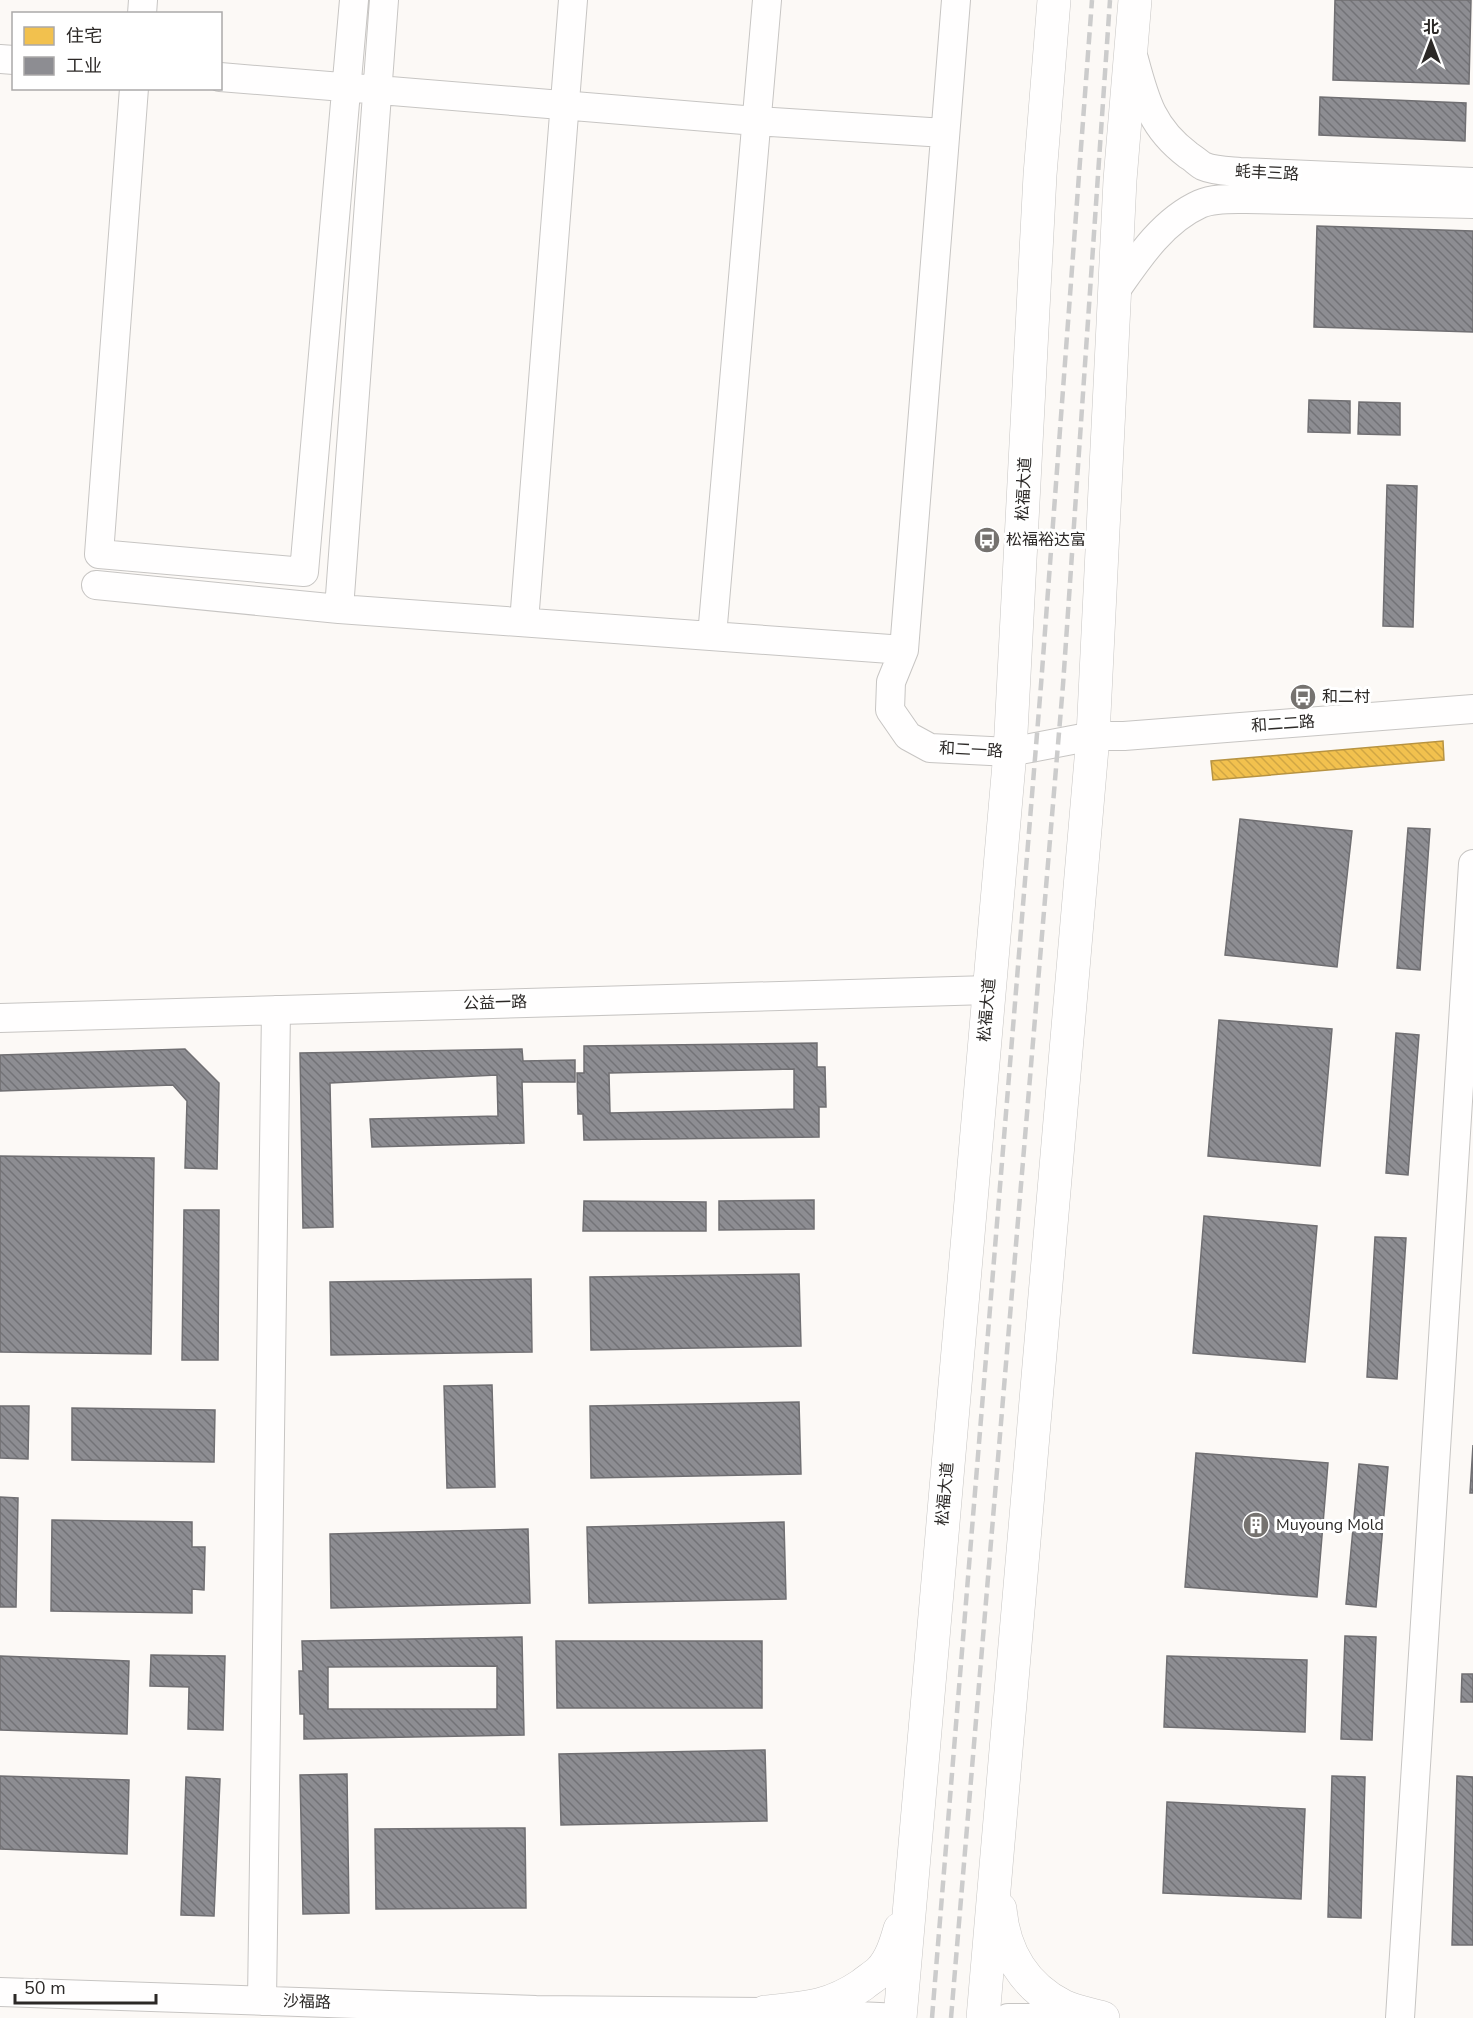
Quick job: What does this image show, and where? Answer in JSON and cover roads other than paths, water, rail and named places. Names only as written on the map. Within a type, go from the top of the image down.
[{"type":"main road","name":"松福大道","points":[[901,2018],[1010,752],[1040,175],[1054,0]]},
{"type":"main road","points":[[982,2018],[1093,736],[1120,180],[1135,0]]},
{"type":"main road","points":[[996,1860],[1002,1928],[1013,1959],[1022,1974],[1044,1994],[1065,2007],[1103,2018]]},
{"type":"main road","points":[[776,2015],[831,2002],[880,1971],[889,1958],[900,1931],[913,1872]]},
{"type":"street","points":[[135,90],[99,554],[304,572],[354,0]]},
{"type":"street","points":[[339,609],[384,0]]},
{"type":"street","points":[[524,622],[573,0]]},
{"type":"street","points":[[712,636],[767,0]]},
{"type":"street","name":"和二一路","points":[[956,0],[904,650],[891,682],[890,710],[908,736],[930,748],[1010,752],[1093,736]]},
{"type":"street","name":"蚝丰三路","points":[[1131,49],[1145,100],[1156,121],[1172,143],[1202,165],[1221,171],[1473,182]]},
{"type":"street","points":[[222,77],[756,121],[945,133]]},
{"type":"street","name":"蚝丰三路","points":[[1114,293],[1136,261],[1163,229],[1200,204],[1223,199],[1473,204]]},
{"type":"street","points":[[96,585],[339,609],[904,650]]},
{"type":"street","name":"和二二路","points":[[1093,736],[1135,735],[1473,709]]},
{"type":"street","points":[[1400,2018],[1473,864]]},
{"type":"street","name":"公益一路","points":[[0,1018],[989,990]]},
{"type":"street","points":[[262,2001],[276,1010]]},
{"type":"street","name":"沙福路","points":[[0,1992],[536,2010],[901,2018]]},
{"type":"street","points":[[1008,2018],[1094,2018]]},
{"type":"railway","points":[[932,2018],[1041,685],[1092,0]]},
{"type":"railway","points":[[951,2018],[1063,685],[1110,0]]},
{"type":"place","name":"松福裕达富","points":[[987,540]]},
{"type":"place","name":"和二村","points":[[1303,697]]},
{"type":"place","name":"Muyoung Mold","points":[[1256,1525]]}]
